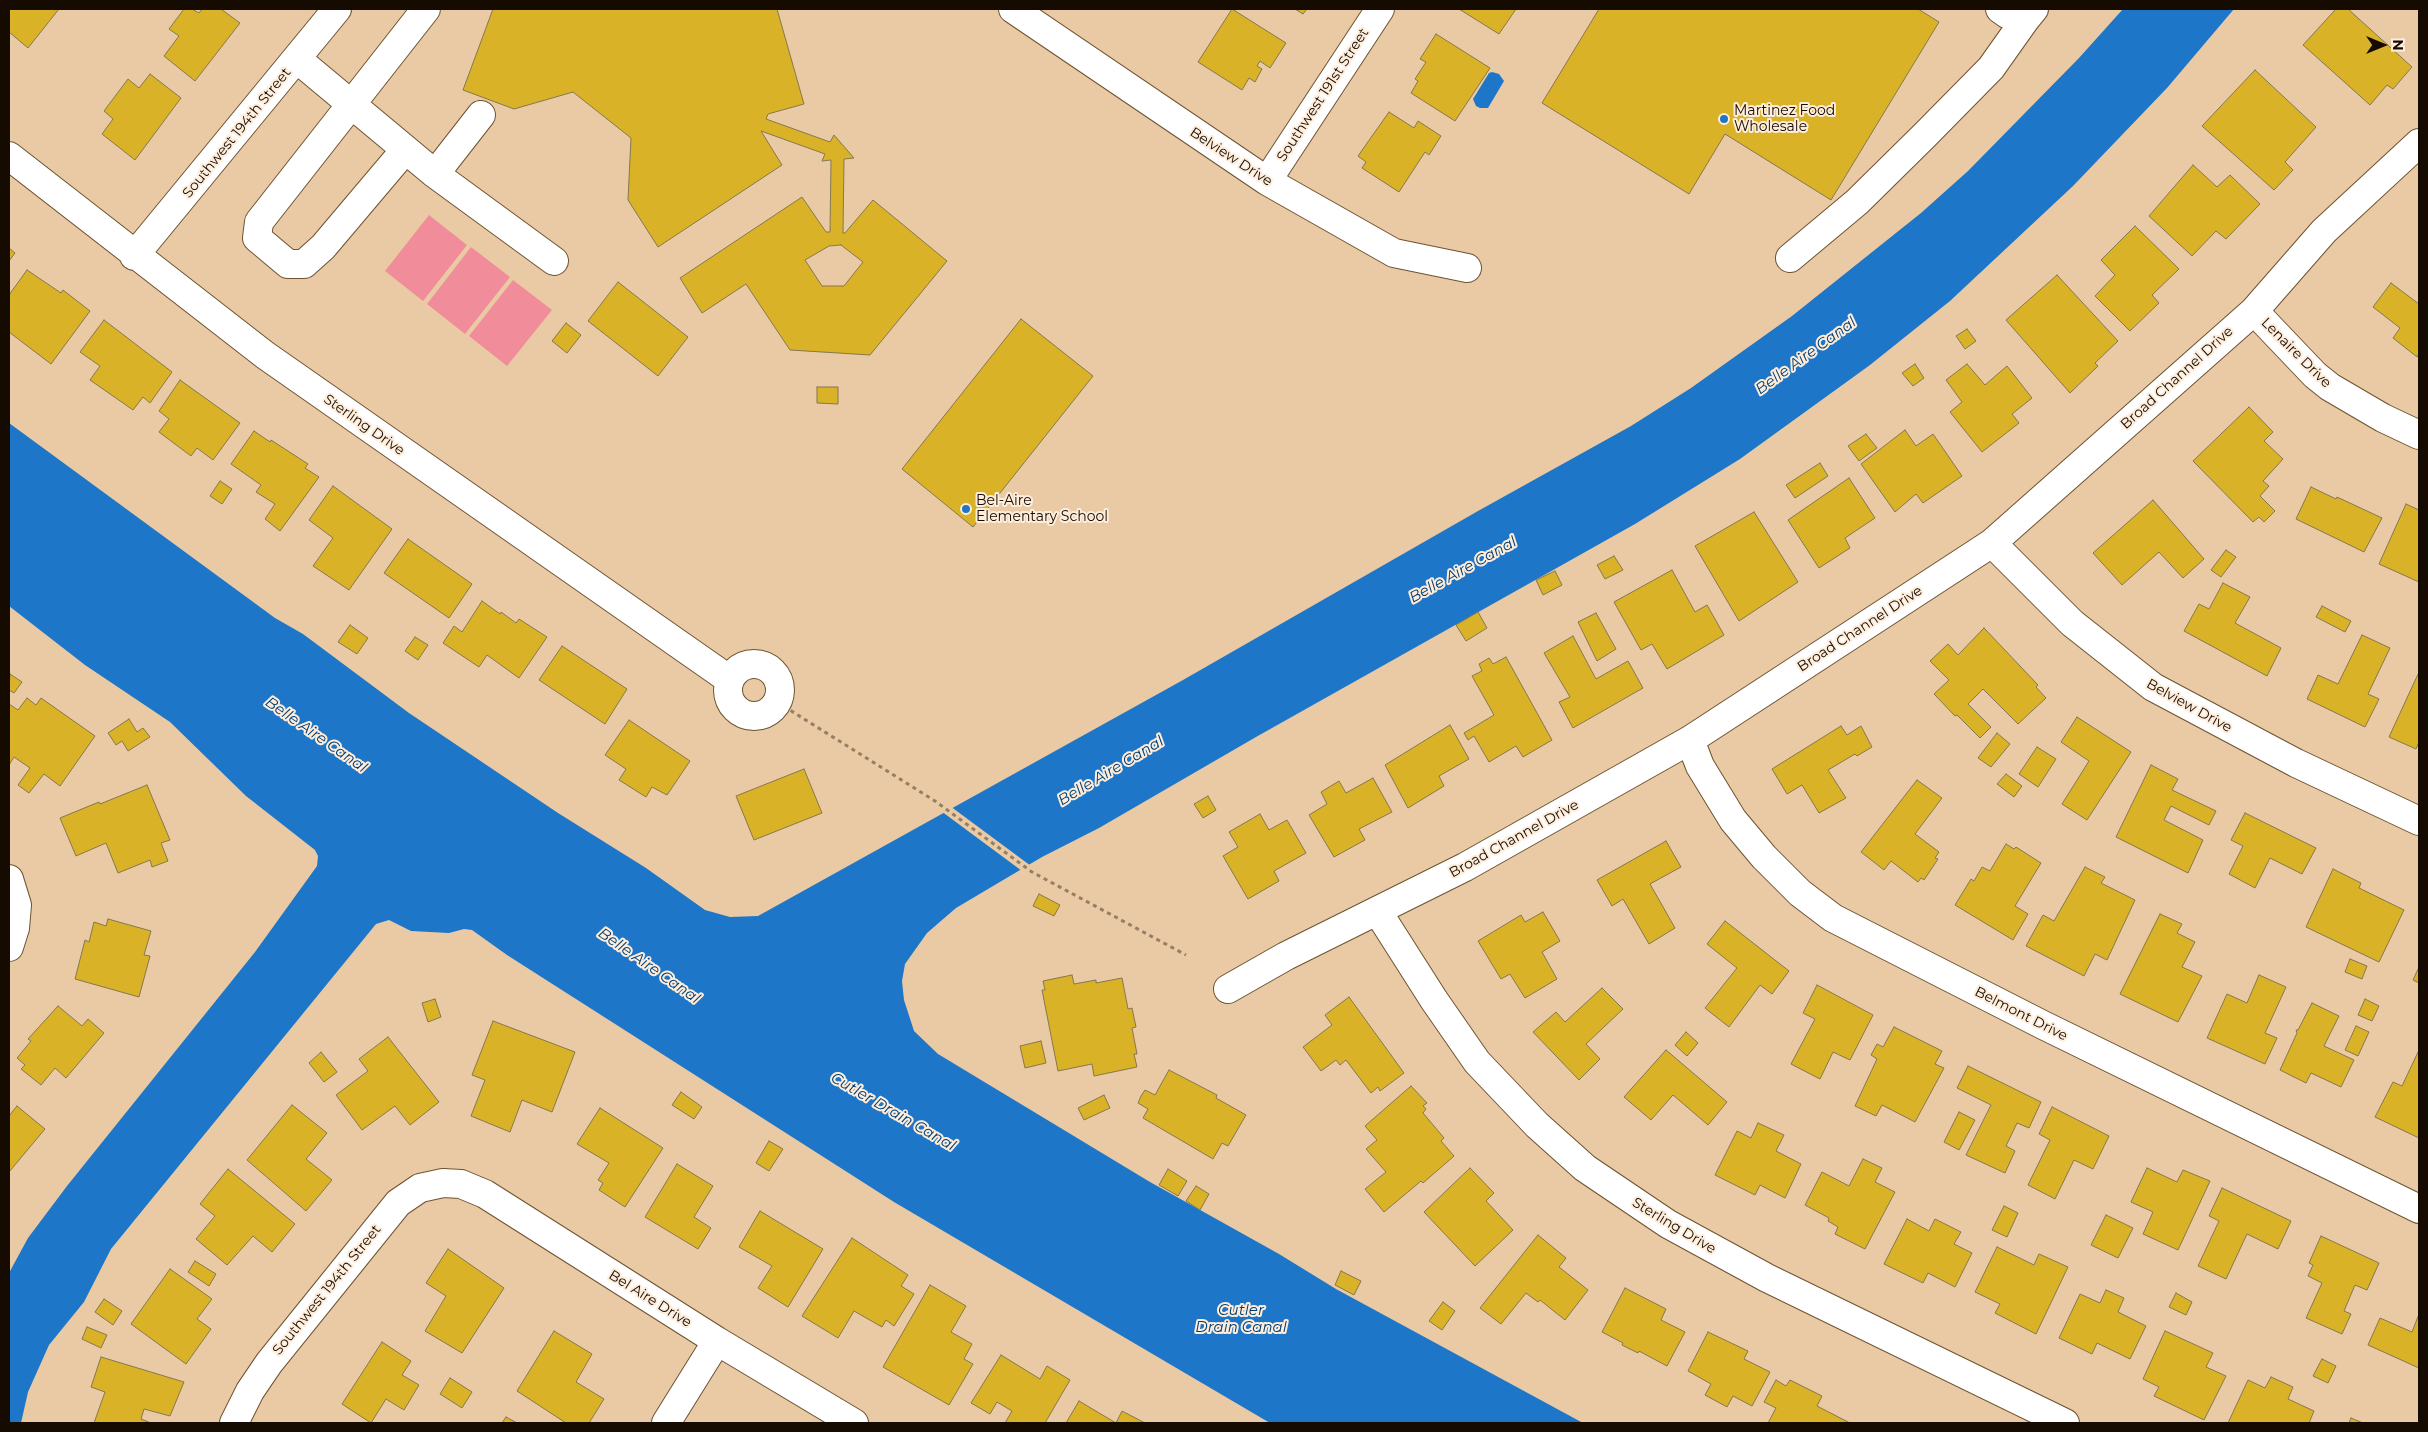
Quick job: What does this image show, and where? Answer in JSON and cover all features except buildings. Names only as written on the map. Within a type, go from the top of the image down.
[{"type":"street","name":"Southwest 194th Street","points":[[134,256],[337,9]]},
{"type":"street","points":[[405,150],[323,247],[304,264],[288,264],[257,238],[259,222],[426,9]]},
{"type":"street","name":"Belview Drive","points":[[1012,9],[1267,180],[1394,253],[1467,268]]},
{"type":"street","name":"Southwest 191st Street","points":[[1267,180],[1380,9]]},
{"type":"street","points":[[2000,9],[2007,14],[2030,14]]},
{"type":"street","points":[[1790,258],[1857,202],[1991,68],[2030,14]]},
{"type":"street","points":[[297,59],[351,106],[435,174],[554,261]]},
{"type":"street","points":[[435,174],[482,115]]},
{"type":"street","name":"Broad Channel Drive","points":[[1228,989],[1286,956],[1378,912],[1465,867],[1690,740],[1992,542],[2254,311],[2324,231],[2415,148]]},
{"type":"street","name":"Sterling Drive","points":[[9,156],[134,256],[321,395],[730,680]]},
{"type":"street","name":"Lenaire Drive","points":[[2254,311],[2315,375],[2330,387],[2383,418],[2419,435]]},
{"type":"street","name":"Belview Drive","points":[[1992,542],[2072,623],[2153,688],[2296,763],[2419,821]]},
{"type":"street","points":[[748,665],[765,666],[777,678],[779,686],[777,702],[764,714],[747,715],[739,711],[729,697],[730,680],[741,668],[748,665]]},
{"type":"street","name":"Belmont Drive","points":[[1690,740],[1700,766],[1733,820],[1764,857],[1800,893],[1833,918],[2043,1025],[2419,1209]]},
{"type":"street","points":[[9,879],[17,905],[15,928],[9,947]]},
{"type":"street","name":"Sterling Drive","points":[[1378,912],[1434,1000],[1477,1062],[1531,1119],[1584,1168],[1668,1224],[1766,1278],[2065,1423]]},
{"type":"street","name":"Southwest 194th Street","points":[[234,1423],[250,1391],[269,1363],[398,1203],[420,1188],[444,1183]]},
{"type":"street","name":"Bel Aire Drive","points":[[444,1183],[461,1184],[485,1194],[717,1341],[854,1423]]},
{"type":"street","points":[[666,1423],[717,1341]]},
{"type":"path","points":[[777,702],[934,801],[1032,872],[1186,955]]},
{"type":"shaded area","points":[[429,215],[467,245],[423,301],[385,271]]},
{"type":"shaded area","points":[[471,247],[510,277],[465,334],[427,304]]},
{"type":"shaded area","points":[[513,280],[552,310],[507,366],[469,336]]},
{"type":"water","points":[[2123,9],[2234,9],[2167,88],[2073,186],[1950,301],[1870,365],[1740,459],[1635,524],[1256,737],[1099,828],[1042,857],[956,908],[927,933],[905,964],[902,981],[904,1000],[914,1031],[938,1054],[1150,1182],[1279,1254],[1336,1289],[1583,1423],[1270,1423],[894,1202],[507,955],[472,930],[464,929],[449,933],[411,931],[389,920],[376,924],[111,1249],[84,1302],[49,1345],[28,1392],[21,1423],[9,1423],[9,1273],[28,1238],[67,1186],[255,952],[317,866],[318,856],[315,850],[246,796],[170,722],[85,665],[9,606],[9,423],[275,618],[303,634],[409,713],[558,813],[646,868],[705,910],[730,917],[758,916],[1183,680],[1478,511],[1631,426],[1691,388],[1792,316],[1921,213],[1968,171],[2079,58]]},
{"type":"water","points":[[1489,73],[1499,74],[1504,81],[1488,108],[1480,108],[1476,106],[1473,99]]},
{"type":"pier","points":[[950,806],[1031,866],[1022,871],[941,811]]},
{"type":"place","name":"Martinez Food Wholesale","points":[[1724,119]]},
{"type":"place","name":"Bel-Aire Elementary School","points":[[966,509]]},
{"type":"water label","name":"Belle Aire Canal","points":[[1806,356]]},
{"type":"water label","name":"Belle Aire Canal","points":[[1463,570]]},
{"type":"water label","name":"Belle Aire Canal","points":[[316,735]]},
{"type":"water label","name":"Belle Aire Canal","points":[[1111,771]]},
{"type":"water label","name":"Belle Aire Canal","points":[[649,966]]},
{"type":"water label","name":"Cutler Drain Canal","points":[[893,1112]]},
{"type":"water label","name":"Cutler Drain Canal","points":[[1241,1320]]}]
